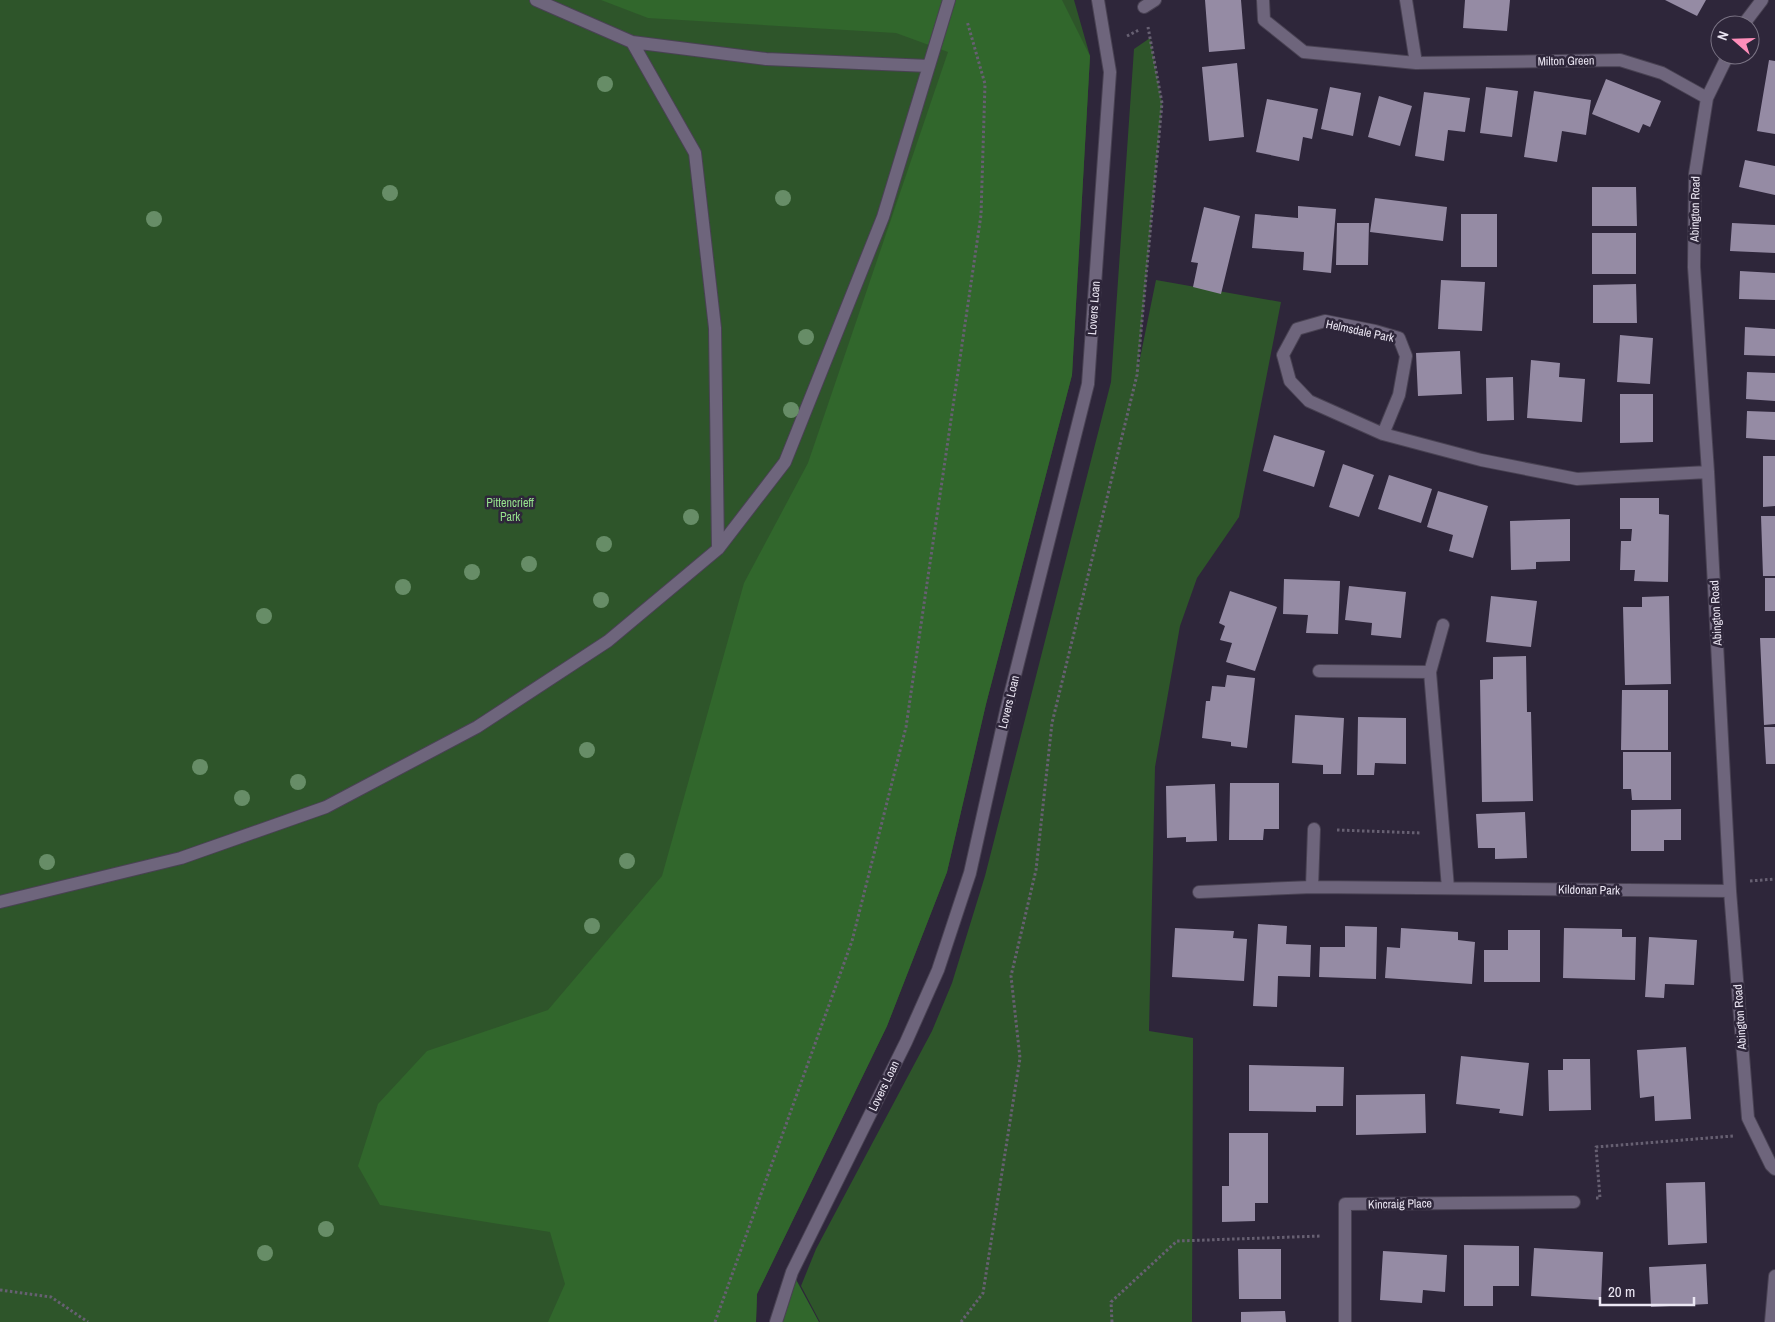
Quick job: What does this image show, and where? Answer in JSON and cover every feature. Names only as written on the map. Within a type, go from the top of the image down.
[{"type":"street","points":[[536,0],[632,42],[766,59],[929,66]]},
{"type":"street","points":[[0,902],[181,858],[326,807],[477,727],[600,647],[718,549],[785,462],[883,217],[949,0]]},
{"type":"street","points":[[1098,0],[1106,48]]},
{"type":"street","name":"Milton Green","points":[[1263,0],[1264,20],[1304,52],[1416,63],[1620,60],[1662,73],[1707,98]]},
{"type":"street","points":[[1406,0],[1416,63]]},
{"type":"street","points":[[1751,15],[1762,0]]},
{"type":"street","points":[[632,42],[695,153],[715,328],[718,549]]},
{"type":"street","name":"Lovers Loan","points":[[776,1322],[792,1272],[906,1042],[938,970],[970,873],[1006,711],[1088,384],[1110,72],[1106,48]]},
{"type":"street","name":"Abington Road","points":[[1723,65],[1707,98],[1695,174],[1694,267],[1708,472],[1730,891],[1748,1118],[1771,1165],[1775,1169]]},
{"type":"street","name":"Helmsdale Park","points":[[1383,434],[1398,395],[1406,356],[1399,338],[1325,321],[1297,329],[1283,355],[1290,381],[1309,401],[1383,434],[1481,460],[1577,479],[1708,472]]},
{"type":"street","points":[[1443,625],[1430,672],[1448,888]]},
{"type":"street","points":[[1319,671],[1430,672]]},
{"type":"street","points":[[1312,887],[1314,829]]},
{"type":"street","name":"Kildonan Park","points":[[1199,892],[1312,887],[1730,891]]},
{"type":"street","name":"Kincraig Place","points":[[1345,1322],[1345,1204],[1574,1202]]},
{"type":"street","points":[[1771,1322],[1775,1276]]},
{"type":"path","points":[[715,1322],[852,941],[906,727],[981,216],[985,84],[966,19]]},
{"type":"path","points":[[961,1322],[983,1293],[1020,1058],[1011,976],[1036,870],[1052,724],[1137,375],[1162,103],[1147,25],[1106,48]]},
{"type":"path","points":[[1314,829],[1443,834]]},
{"type":"path","points":[[1574,1202],[1600,1198],[1596,1147],[1756,1135]]},
{"type":"path","points":[[1112,1322],[1111,1302],[1177,1241],[1345,1236]]},
{"type":"path","points":[[0,1290],[51,1297],[88,1322]]},
{"type":"green space","name":"Pittencrieff Park","points":[[0,0],[1074,0],[1090,56],[1072,375],[986,704],[947,872],[887,1026],[757,1294],[756,1322],[0,1322]]},
{"type":"green space","points":[[601,0],[1062,0],[1090,56],[1072,375],[986,704],[947,872],[887,1026],[757,1294],[756,1322],[548,1322],[565,1284],[550,1232],[380,1205],[358,1166],[378,1104],[427,1051],[548,1010],[662,876],[744,583],[808,463],[948,52],[896,33],[648,18]]},
{"type":"green space","points":[[1150,38],[1162,103],[1138,368],[1156,280],[1281,302],[1239,517],[1197,578],[1180,626],[1155,767],[1149,1031],[1193,1038],[1192,1322],[820,1322],[801,1286],[816,1249],[932,1031],[952,983],[985,876],[1111,382],[1134,49]]},
{"type":"green space","points":[[792,1272],[819,1322],[776,1322]]},
{"type":"building","points":[[1205,0],[1241,0],[1245,49],[1209,52]]},
{"type":"building","points":[[1465,0],[1510,0],[1507,31],[1463,28]]},
{"type":"building","points":[[1665,0],[1706,0],[1697,16]]},
{"type":"building","points":[[1769,60],[1775,61],[1775,134],[1757,131]]},
{"type":"building","points":[[1237,63],[1244,137],[1209,141],[1202,67]]},
{"type":"building","points":[[1606,79],[1661,101],[1650,127],[1643,124],[1639,133],[1592,114]]},
{"type":"building","points":[[1330,87],[1361,93],[1353,136],[1321,129]]},
{"type":"building","points":[[1486,87],[1518,91],[1512,137],[1480,133]]},
{"type":"building","points":[[1534,91],[1591,100],[1586,135],[1562,131],[1557,162],[1524,157]]},
{"type":"building","points":[[1424,92],[1470,98],[1465,132],[1448,130],[1444,161],[1415,156]]},
{"type":"building","points":[[1379,96],[1412,106],[1400,146],[1368,137]]},
{"type":"building","points":[[1267,99],[1318,109],[1312,139],[1303,137],[1299,161],[1256,152]]},
{"type":"building","points":[[1745,160],[1775,166],[1775,195],[1739,187]]},
{"type":"building","points":[[1592,187],[1636,187],[1637,226],[1592,226]]},
{"type":"building","points":[[1375,198],[1447,207],[1443,241],[1370,232]]},
{"type":"building","points":[[1298,206],[1336,209],[1331,273],[1303,270],[1304,252],[1252,248],[1255,214],[1298,218]]},
{"type":"building","points":[[1204,207],[1240,216],[1221,294],[1193,287],[1198,263],[1191,262]]},
{"type":"building","points":[[1461,214],[1497,214],[1497,267],[1461,267]]},
{"type":"building","points":[[1337,223],[1369,223],[1368,265],[1336,265]]},
{"type":"building","points":[[1732,223],[1775,225],[1775,253],[1730,251]]},
{"type":"building","points":[[1592,233],[1636,233],[1636,274],[1592,274]]},
{"type":"building","points":[[1740,271],[1775,273],[1775,300],[1739,299]]},
{"type":"building","points":[[1441,280],[1485,282],[1482,331],[1438,329]]},
{"type":"building","points":[[1636,284],[1637,323],[1593,323],[1593,285]]},
{"type":"building","points":[[1745,327],[1775,329],[1775,356],[1744,355]]},
{"type":"building","points":[[1620,335],[1653,338],[1650,384],[1617,382]]},
{"type":"building","points":[[1460,351],[1462,394],[1418,396],[1416,353]]},
{"type":"building","points":[[1531,360],[1560,363],[1559,377],[1585,379],[1582,422],[1527,418]]},
{"type":"building","points":[[1747,372],[1775,373],[1775,401],[1746,399]]},
{"type":"building","points":[[1513,377],[1514,420],[1487,421],[1486,378]]},
{"type":"building","points":[[1620,394],[1653,394],[1653,442],[1620,443]]},
{"type":"building","points":[[1747,411],[1775,412],[1775,440],[1746,438]]},
{"type":"building","points":[[1274,435],[1325,451],[1314,487],[1263,471]]},
{"type":"building","points":[[1763,456],[1775,456],[1775,506],[1763,507]]},
{"type":"building","points":[[1343,464],[1374,475],[1359,517],[1329,507]]},
{"type":"building","points":[[1389,475],[1432,489],[1421,523],[1378,509]]},
{"type":"building","points":[[1438,491],[1488,506],[1473,558],[1449,551],[1453,535],[1427,527]]},
{"type":"building","points":[[1620,498],[1659,498],[1659,514],[1669,515],[1668,582],[1634,581],[1635,570],[1620,570],[1621,541],[1631,541],[1632,529],[1620,529]]},
{"type":"building","points":[[1761,516],[1775,516],[1775,576],[1763,576]]},
{"type":"building","points":[[1570,519],[1570,561],[1536,562],[1536,569],[1511,570],[1510,521]]},
{"type":"building","points":[[1765,578],[1775,578],[1775,611],[1765,611]]},
{"type":"building","points":[[1284,579],[1340,581],[1338,634],[1306,633],[1308,615],[1283,614]]},
{"type":"building","points":[[1349,586],[1406,592],[1401,638],[1371,635],[1372,623],[1345,620]]},
{"type":"building","points":[[1230,591],[1277,607],[1255,671],[1226,662],[1232,643],[1220,640],[1225,626],[1219,623]]},
{"type":"building","points":[[1491,596],[1537,601],[1531,647],[1486,642]]},
{"type":"building","points":[[1669,596],[1671,684],[1625,685],[1623,607],[1642,607],[1642,597]]},
{"type":"building","points":[[1760,638],[1775,638],[1775,724],[1764,725]]},
{"type":"building","points":[[1526,656],[1527,712],[1531,712],[1533,801],[1482,802],[1480,680],[1493,679],[1493,657]]},
{"type":"building","points":[[1227,675],[1255,678],[1247,748],[1231,746],[1231,742],[1202,738],[1206,701],[1210,701],[1212,686],[1225,687]]},
{"type":"building","points":[[1622,690],[1668,690],[1668,750],[1621,750]]},
{"type":"building","points":[[1295,715],[1344,718],[1341,774],[1323,774],[1323,765],[1292,763]]},
{"type":"building","points":[[1358,717],[1406,718],[1406,764],[1375,763],[1374,775],[1357,775]]},
{"type":"building","points":[[1764,727],[1775,727],[1775,764],[1766,764]]},
{"type":"building","points":[[1623,752],[1671,752],[1671,800],[1632,800],[1631,789],[1623,789]]},
{"type":"building","points":[[1230,783],[1279,783],[1279,829],[1264,829],[1263,840],[1229,840]]},
{"type":"building","points":[[1215,784],[1217,841],[1186,842],[1186,837],[1167,838],[1166,786]]},
{"type":"building","points":[[1681,809],[1681,840],[1664,840],[1664,851],[1631,851],[1631,810]]},
{"type":"building","points":[[1525,812],[1527,858],[1495,859],[1495,848],[1478,848],[1476,814]]},
{"type":"building","points":[[1258,924],[1287,926],[1286,944],[1311,945],[1310,977],[1278,976],[1277,1007],[1253,1006]]},
{"type":"building","points":[[1345,926],[1377,927],[1376,979],[1319,977],[1320,947],[1345,947]]},
{"type":"building","points":[[1175,928],[1234,931],[1233,938],[1247,939],[1244,981],[1172,977]]},
{"type":"building","points":[[1401,928],[1458,932],[1458,940],[1475,942],[1472,984],[1385,978],[1387,947],[1400,948]]},
{"type":"building","points":[[1564,928],[1622,929],[1622,937],[1636,937],[1635,980],[1563,978]]},
{"type":"building","points":[[1508,930],[1540,930],[1540,982],[1484,982],[1484,950],[1508,950]]},
{"type":"building","points":[[1649,937],[1697,940],[1694,985],[1665,984],[1664,998],[1645,997]]},
{"type":"building","points":[[1686,1047],[1691,1119],[1655,1121],[1654,1096],[1640,1098],[1637,1050]]},
{"type":"building","points":[[1461,1056],[1529,1063],[1523,1116],[1499,1113],[1500,1109],[1456,1104]]},
{"type":"building","points":[[1563,1059],[1590,1059],[1591,1110],[1549,1111],[1548,1070],[1563,1070]]},
{"type":"building","points":[[1249,1065],[1344,1067],[1343,1106],[1316,1106],[1316,1112],[1249,1111]]},
{"type":"building","points":[[1425,1094],[1426,1133],[1356,1135],[1356,1095]]},
{"type":"building","points":[[1229,1133],[1268,1133],[1268,1203],[1255,1203],[1255,1221],[1222,1222],[1222,1186],[1229,1186]]},
{"type":"building","points":[[1705,1182],[1707,1243],[1668,1245],[1666,1183]]},
{"type":"building","points":[[1464,1245],[1519,1246],[1519,1286],[1493,1286],[1493,1306],[1464,1306]]},
{"type":"building","points":[[1534,1248],[1603,1252],[1601,1300],[1531,1296]]},
{"type":"building","points":[[1238,1249],[1281,1249],[1281,1299],[1239,1299]]},
{"type":"building","points":[[1383,1251],[1447,1255],[1445,1292],[1423,1290],[1422,1303],[1380,1300]]},
{"type":"building","points":[[1706,1264],[1708,1304],[1651,1307],[1649,1267]]},
{"type":"building","points":[[1285,1311],[1286,1322],[1241,1322],[1241,1312]]}]
